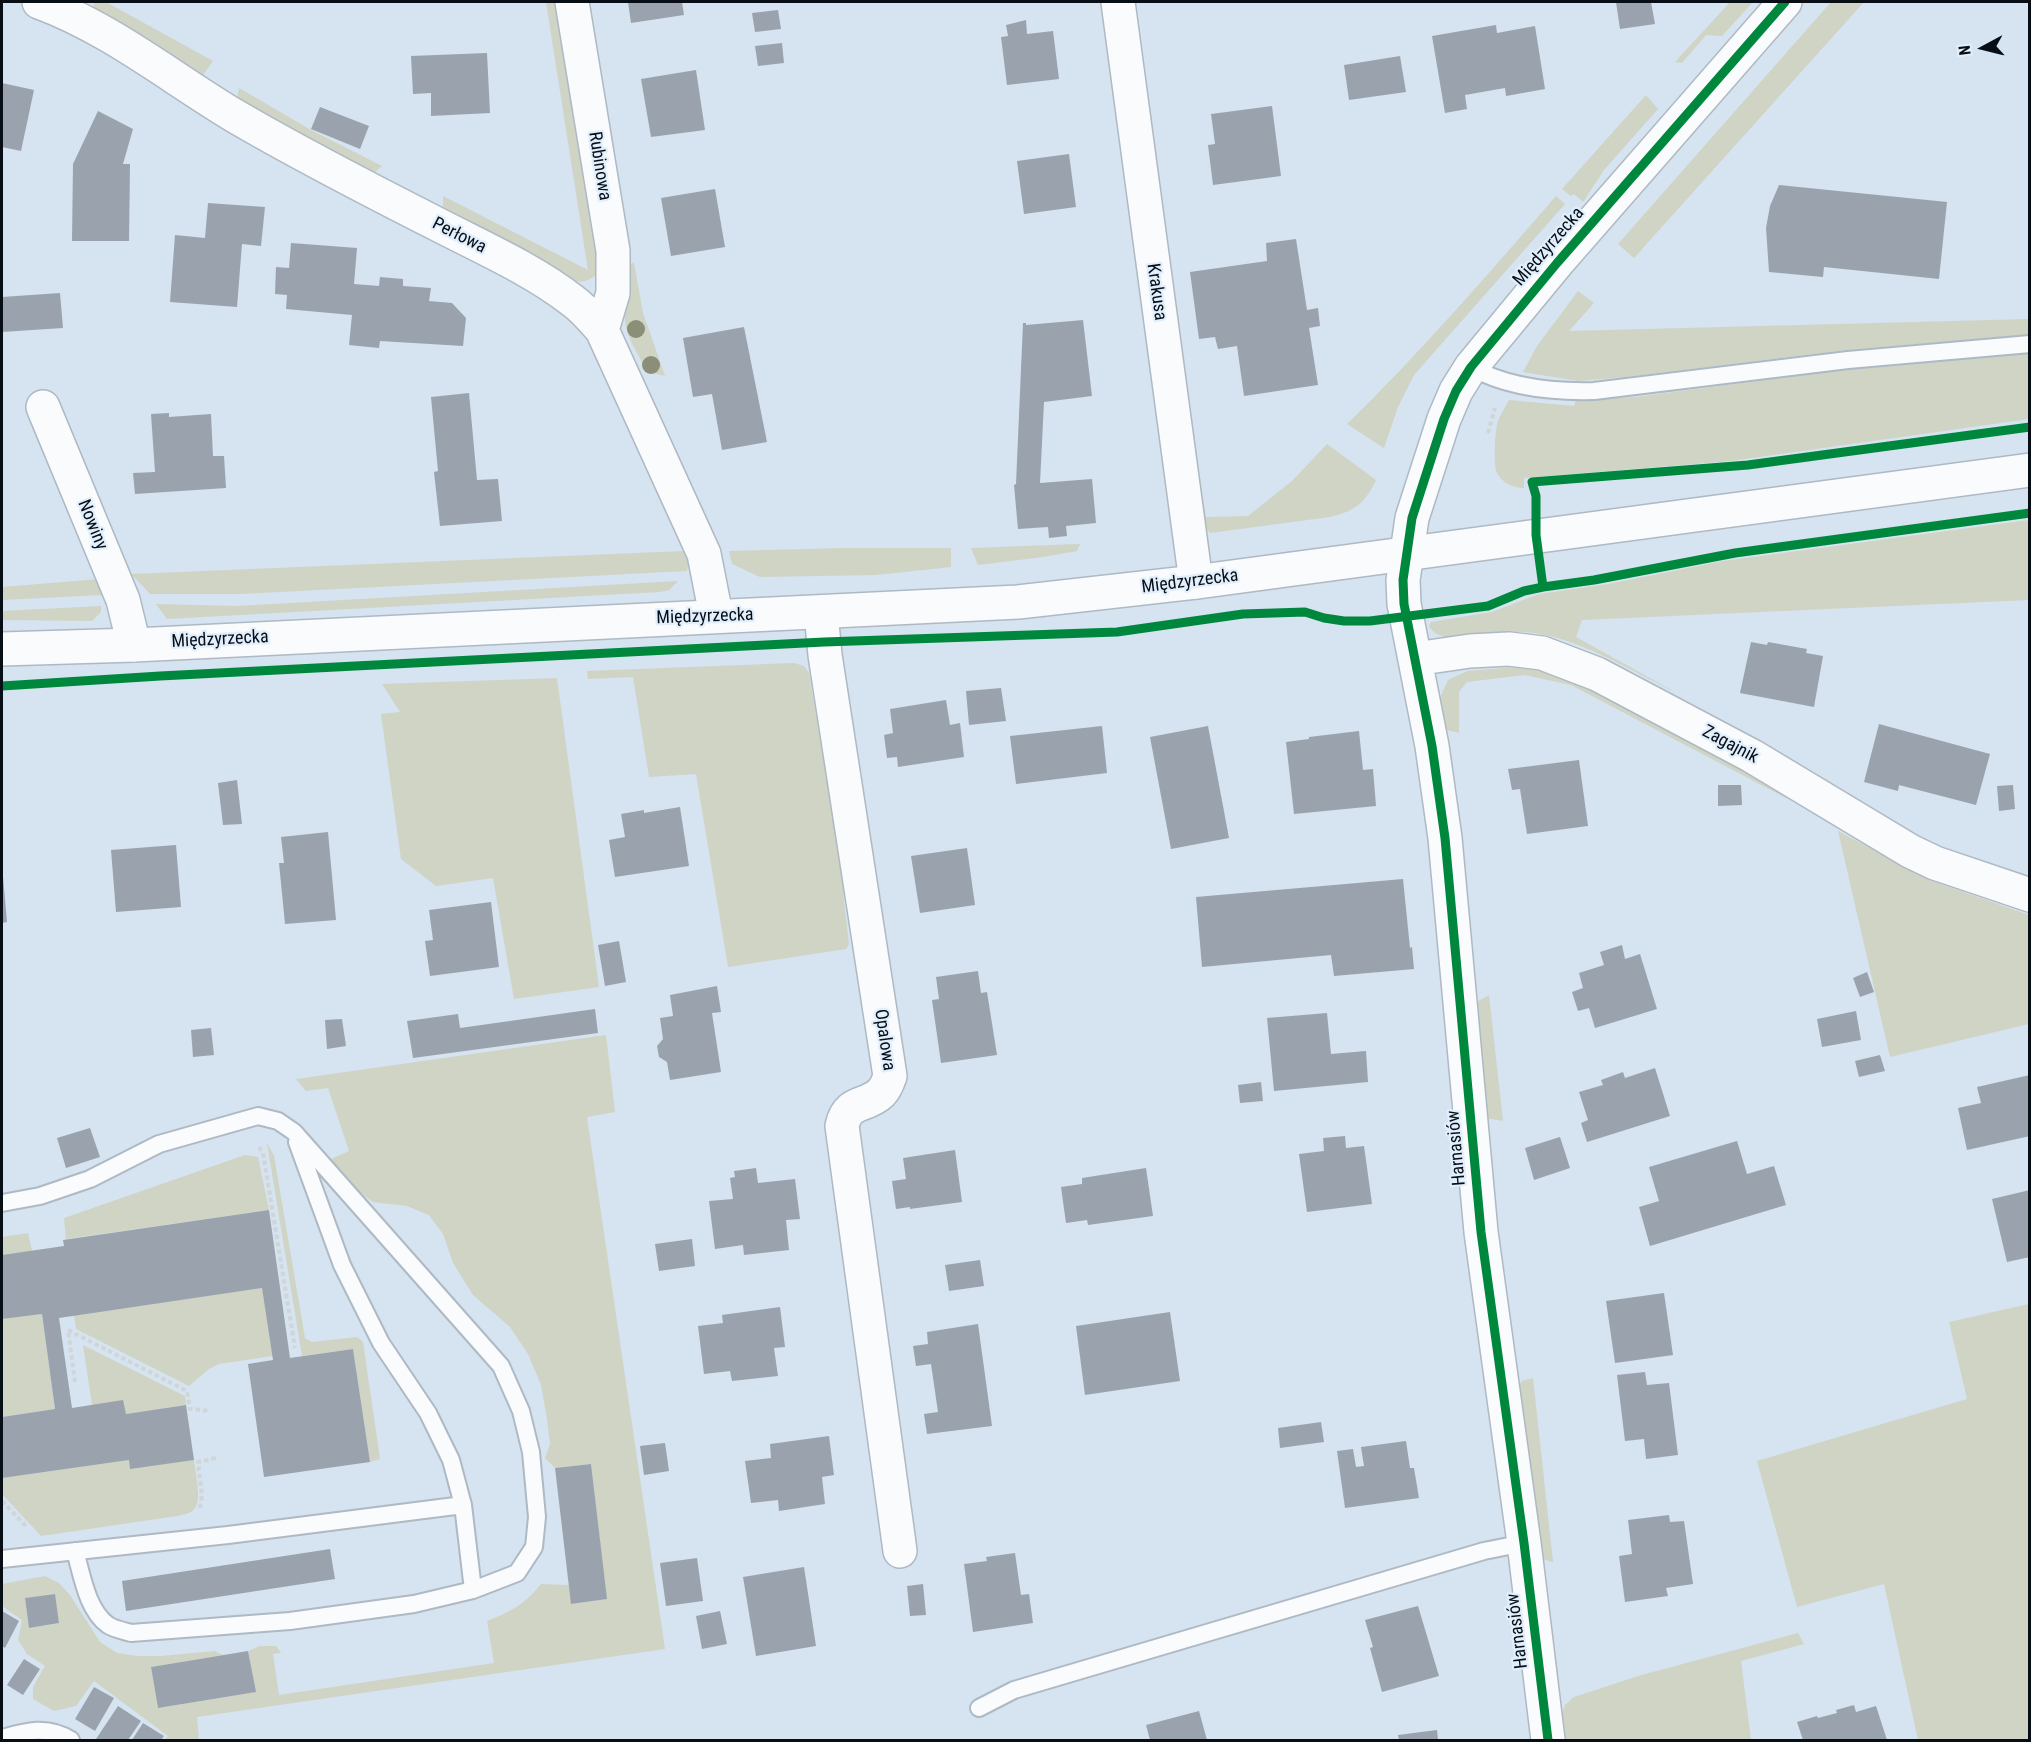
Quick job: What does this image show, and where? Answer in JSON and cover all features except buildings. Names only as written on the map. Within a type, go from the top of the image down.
[{"type":"street","name":"Perłowa","points":[[39,2],[110,36],[234,115],[373,192],[552,286],[575,302],[602,330],[704,554],[716,615]]},
{"type":"street","name":"Rubinowa","points":[[572,2],[613,251],[613,293],[602,330]]},
{"type":"street","name":"Krakusa","points":[[1118,2],[1196,582]]},
{"type":"street","name":"Międzyrzecka","points":[[1406,553],[1412,518],[1444,419],[1456,391],[1471,367],[1557,263],[1785,2]]},
{"type":"street","name":"Nowiny","points":[[43,407],[123,600],[134,645]]},
{"type":"street","name":"Międzyrzecka","points":[[2,649],[134,645],[1018,602],[1196,582],[2030,470]]},
{"type":"street","name":"Harnasiów","points":[[1406,553],[1403,580],[1404,604],[1432,746],[1445,838],[1481,1232],[1524,1543],[1548,1740]]},
{"type":"street","name":"Opalowa","points":[[820,613],[891,1076],[887,1086],[880,1094],[851,1107],[845,1114],[842,1126],[900,1551]]},
{"type":"street","name":"Zagajnik","points":[[1415,659],[1470,651],[1509,649],[1542,653],[1597,674],[1752,756],[1910,851],[1935,863],[2030,895]]},
{"type":"lane","points":[[1471,367],[1504,382],[1575,391],[1594,391],[1848,360],[2030,344]]},
{"type":"lane","points":[[2,1203],[40,1196],[80,1183],[159,1144],[258,1116],[278,1121],[294,1132],[501,1366],[521,1411],[531,1452],[537,1517],[534,1547],[517,1573],[473,1590],[414,1604],[290,1621],[131,1633],[109,1626],[95,1611],[75,1551]]},
{"type":"lane","points":[[294,1132],[342,1264],[381,1343],[428,1413],[451,1460],[463,1505],[473,1590]]},
{"type":"lane","points":[[2,1559],[228,1535],[463,1505]]},
{"type":"lane","points":[[979,1708],[1014,1690],[1485,1551],[1524,1543]]},
{"type":"lane","points":[[2,1738],[46,1730],[62,1734],[71,1740]]},
{"type":"path","points":[[250,1144],[258,1146],[263,1153],[295,1348]]},
{"type":"path","points":[[75,1382],[68,1330],[187,1391],[190,1409],[210,1411]]},
{"type":"path","points":[[2,1501],[34,1533]]},
{"type":"green space","points":[[95,2],[106,2],[213,61],[201,78],[89,14]]},
{"type":"green space","points":[[546,2],[557,2],[597,264],[596,275],[583,281],[562,277],[443,212],[443,196],[588,270]]},
{"type":"green space","points":[[1730,2],[1753,2],[1722,36],[1706,35],[1682,63],[1675,62]]},
{"type":"green space","points":[[1831,2],[1864,2],[1634,258],[1618,244]]},
{"type":"green space","points":[[239,88],[311,130],[382,166],[371,175],[237,100]]},
{"type":"green space","points":[[1646,95],[1658,109],[1604,170],[1583,202],[1574,194],[1571,196],[1562,189]]},
{"type":"green space","points":[[1556,196],[1565,204],[1414,375],[1398,407],[1384,448],[1347,424],[1428,341]]},
{"type":"green space","points":[[634,263],[643,313],[665,376],[648,372],[626,328],[624,307],[626,285],[629,264]]},
{"type":"green space","points":[[1578,291],[1594,303],[1569,331],[2029,319],[2029,335],[1847,350],[1578,381],[1523,372],[1537,346]]},
{"type":"green space","points":[[2029,353],[2029,419],[1731,461],[1524,478],[1524,488],[1512,486],[1497,473],[1495,447],[1497,426],[1509,400],[1574,406],[1576,400],[1635,397],[1849,369]]},
{"type":"green space","points":[[1192,426],[1206,517],[1248,516],[1292,481],[1327,444],[1376,480],[1368,495],[1358,505],[1339,515],[1210,533],[1203,524],[1189,428]]},
{"type":"green space","points":[[2029,520],[2029,600],[1582,620],[1576,637],[1675,692],[1609,658],[1557,638],[1528,632],[1444,637],[1429,627],[1431,622],[1492,612],[1539,594],[1608,584],[1723,561]]},
{"type":"green space","points":[[1080,544],[1077,551],[978,565],[971,548]]},
{"type":"green space","points":[[951,548],[951,567],[876,575],[760,577],[732,564],[729,551]]},
{"type":"green space","points":[[684,551],[689,560],[687,571],[241,594],[150,594],[131,574]]},
{"type":"green space","points":[[100,579],[103,587],[102,595],[2,600],[2,587]]},
{"type":"green space","points":[[678,581],[669,590],[660,592],[167,619],[156,604],[237,606]]},
{"type":"green space","points":[[101,606],[101,612],[92,621],[2,620],[2,611]]},
{"type":"green space","points":[[794,663],[804,666],[809,673],[843,878],[849,944],[846,949],[728,967],[696,774],[649,777],[633,677],[588,679],[587,671]]},
{"type":"green space","points":[[1515,667],[1546,672],[1575,681],[1778,787],[1786,798],[1571,685],[1525,675],[1467,682],[1459,692],[1459,733],[1443,729],[1439,700],[1448,680],[1467,671]]},
{"type":"green space","points":[[557,678],[599,987],[514,999],[493,878],[436,886],[401,859],[381,714],[400,712],[382,684]]},
{"type":"green space","points":[[1838,831],[1932,881],[2029,915],[2029,1024],[1890,1057]]},
{"type":"green space","points":[[1489,995],[1503,1121],[1485,1118],[1475,1003]]},
{"type":"green space","points":[[606,1035],[615,1112],[587,1117],[665,1649],[197,1717],[199,1740],[165,1740],[168,1736],[94,1681],[76,1706],[54,1711],[33,1699],[33,1687],[45,1666],[27,1654],[18,1640],[22,1620],[2,1606],[2,1584],[45,1576],[59,1583],[70,1595],[100,1642],[117,1653],[161,1656],[215,1651],[223,1655],[151,1667],[158,1708],[255,1692],[248,1651],[260,1646],[276,1646],[281,1653],[273,1654],[279,1695],[494,1663],[487,1621],[517,1607],[541,1584],[569,1585],[572,1604],[606,1599],[591,1464],[555,1468],[545,1458],[550,1444],[547,1419],[541,1385],[528,1354],[510,1327],[473,1295],[453,1263],[443,1234],[429,1215],[407,1206],[373,1202],[351,1186],[329,1160],[349,1151],[328,1088],[306,1091],[296,1079]],"holes":[[[54,1594],[59,1623],[29,1628],[25,1598]]]},
{"type":"green space","points":[[267,1143],[274,1156],[305,1338],[312,1342],[357,1337],[363,1342],[380,1459],[370,1462],[353,1349],[302,1356]]},
{"type":"green space","points":[[245,1155],[258,1157],[269,1210],[66,1239],[64,1218]]},
{"type":"green space","points":[[28,1233],[32,1251],[2,1255],[2,1237]]},
{"type":"green space","points":[[262,1288],[273,1356],[219,1364],[209,1369],[189,1386],[76,1329],[74,1315]]},
{"type":"green space","points":[[2029,1304],[2029,1740],[1918,1740],[1884,1584],[1797,1607],[1757,1461],[1967,1399],[1949,1322]]},
{"type":"green space","points":[[42,1314],[55,1409],[2,1417],[2,1319]]},
{"type":"green space","points":[[83,1345],[185,1396],[186,1405],[126,1414],[92,1405]]},
{"type":"green space","points":[[1533,1378],[1553,1562],[1542,1559],[1517,1389],[1522,1381]]},
{"type":"green space","points":[[129,1460],[194,1460],[198,1492],[195,1508],[189,1513],[177,1516],[41,1536],[2,1494],[2,1478]]},
{"type":"green space","points":[[1798,1633],[1804,1644],[1741,1661],[1751,1740],[1564,1740],[1561,1717],[1565,1705],[1574,1697],[1638,1676]]},
{"type":"cycle path","points":[[1548,1740],[1524,1543],[1481,1232],[1445,838],[1432,746],[1404,604],[1403,580],[1412,518],[1444,419],[1456,391],[1471,367],[1557,263],[1785,2]]},
{"type":"cycle path","points":[[1543,587],[1536,535],[1536,496],[1532,482],[1748,465],[2030,427]]},
{"type":"cycle path","points":[[2,686],[824,642],[1117,632],[1243,614],[1305,612],[1344,621],[1370,621],[1488,606],[1524,591],[1735,553],[2030,513]]}]
